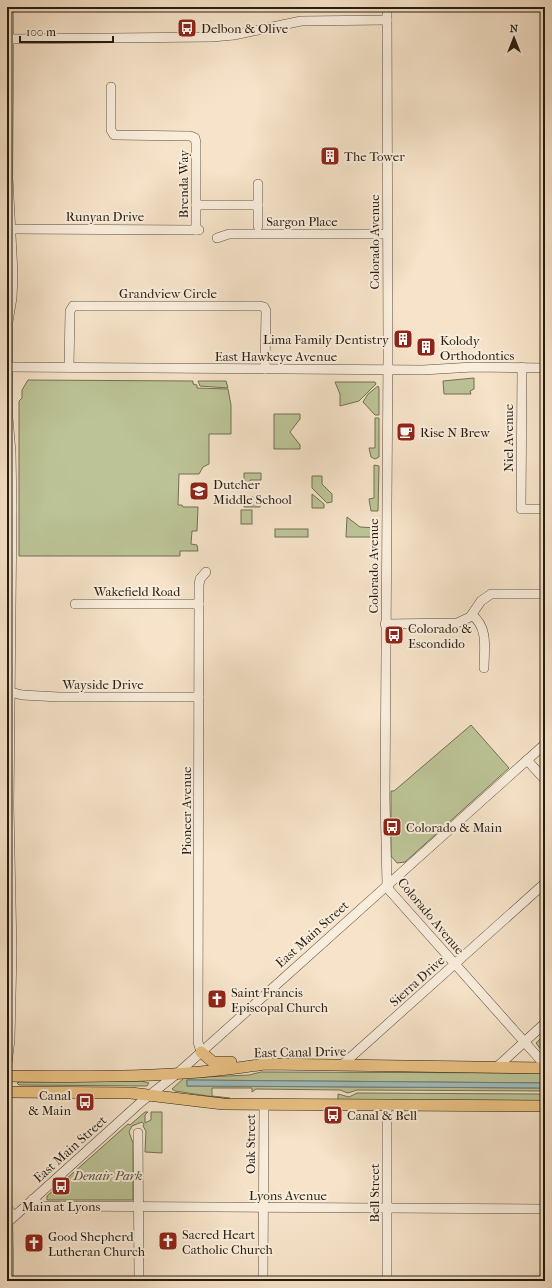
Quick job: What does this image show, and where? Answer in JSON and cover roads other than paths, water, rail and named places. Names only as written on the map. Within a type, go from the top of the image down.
[{"type":"main road","points":[[201,1052],[213,1062],[264,1064]]},
{"type":"main road","name":"East Canal Drive","points":[[7,1076],[141,1075],[239,1068],[264,1064],[545,1066]]},
{"type":"main road","points":[[7,1092],[126,1093],[207,1103],[545,1106]]},
{"type":"street","points":[[7,1064],[12,1001],[9,876],[9,692],[12,509],[11,452],[8,423],[8,322],[13,285],[10,229],[8,87],[9,7]]},
{"type":"street","name":"Colorado Avenue","points":[[387,7],[385,624],[387,885],[390,891],[545,1066]]},
{"type":"street","points":[[9,39],[212,37],[234,35],[301,21],[387,20]]},
{"type":"street","name":"Brenda Way","points":[[111,87],[111,132],[117,136],[190,136],[195,138],[198,230]]},
{"type":"street","points":[[258,184],[258,226]]},
{"type":"street","points":[[196,205],[258,206]]},
{"type":"street","name":"Runyan Drive","points":[[10,229],[198,230]]},
{"type":"street","name":"Sargon Place","points":[[217,238],[229,234],[387,234]]},
{"type":"street","name":"Grandview Circle","points":[[69,367],[70,311],[73,306],[260,306],[264,307],[266,311],[265,369]]},
{"type":"street","name":"East Hawkeye Avenue","points":[[8,367],[387,370],[522,367],[545,368]]},
{"type":"street","name":"Niel Avenue","points":[[522,367],[521,509],[545,509]]},
{"type":"street","name":"Pioneer Avenue","points":[[201,1052],[198,1042],[199,604],[200,580],[206,572]]},
{"type":"street","points":[[385,624],[454,624],[465,620],[472,615],[481,601],[491,594],[545,594]]},
{"type":"street","name":"Wakefield Road","points":[[75,604],[199,604]]},
{"type":"street","points":[[472,615],[480,623],[483,630],[484,668]]},
{"type":"street","name":"Wayside Drive","points":[[9,692],[22,696],[59,697],[199,697]]},
{"type":"street","name":"East Main Street","points":[[10,1220],[149,1096],[201,1052],[545,744]]},
{"type":"street","points":[[527,760],[545,780]]},
{"type":"street","points":[[386,860],[390,865],[395,867],[410,864]]},
{"type":"street","name":"Sierra Drive","points":[[342,1065],[545,883]]},
{"type":"street","points":[[498,1066],[545,1023]]},
{"type":"street","name":"Oak Street","points":[[263,1281],[264,1104]]},
{"type":"street","name":"Bell Street","points":[[387,1105],[387,1281]]},
{"type":"street","points":[[138,1133],[139,1281]]},
{"type":"street","name":"Lyons Avenue","points":[[33,1199],[44,1206],[545,1209]]},
{"type":"street","points":[[7,1208],[10,1220],[9,1281]]},
{"type":"water","points":[[187,1080],[545,1083],[545,1088],[187,1086]]},
{"type":"place","name":"Delbon & Olive","points":[[187,28]]},
{"type":"place","name":"The Tower","points":[[330,156]]},
{"type":"place","name":"Lima Family Dentistry","points":[[403,339]]},
{"type":"place","name":"Kolody Orthodontics","points":[[426,347]]},
{"type":"place","name":"Rise N Brew","points":[[406,432]]},
{"type":"place","name":"Dutcher Middle School","points":[[199,491]]},
{"type":"place","name":"Colorado & Escondido","points":[[394,635]]},
{"type":"place","name":"Colorado & Main","points":[[392,827]]},
{"type":"place","name":"Saint Francis Episcopal Church","points":[[217,999]]},
{"type":"place","name":"Canal & Main","points":[[85,1102]]},
{"type":"place","name":"Canal & Bell","points":[[333,1115]]},
{"type":"place","name":"Main at Lyons","points":[[61,1186]]},
{"type":"place","name":"Sacred Heart Catholic Church","points":[[168,1241]]},
{"type":"place","name":"Good Shepherd Lutheran Church","points":[[34,1243]]},
{"type":"park label","name":"Denair Park","points":[[108,1175]]}]
